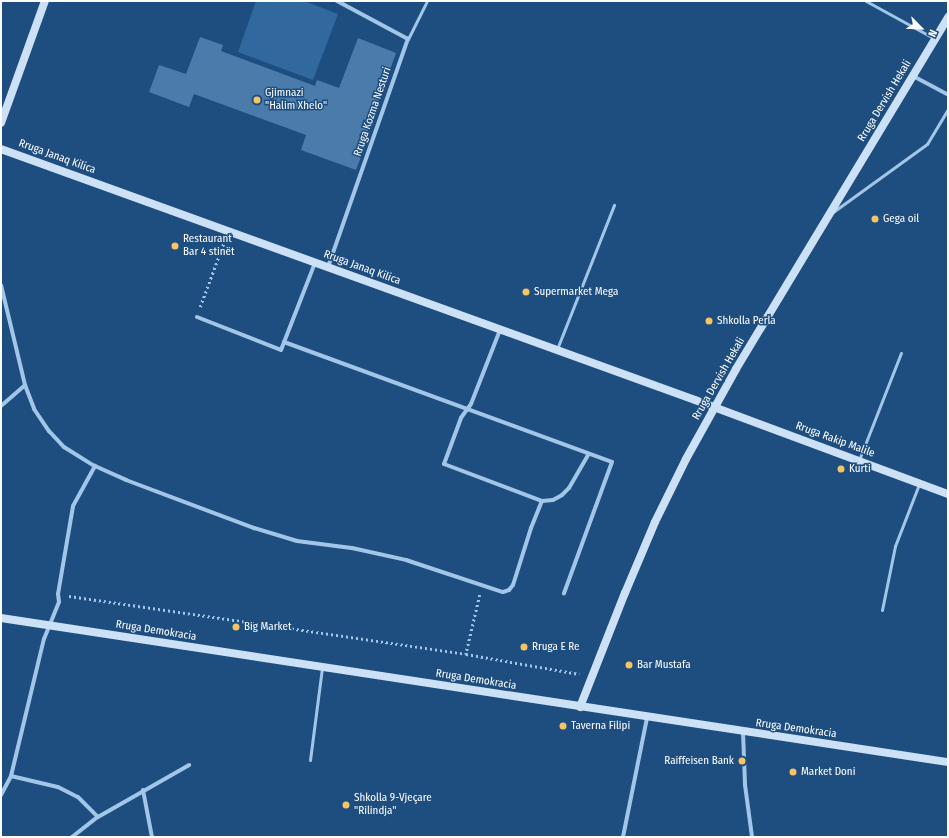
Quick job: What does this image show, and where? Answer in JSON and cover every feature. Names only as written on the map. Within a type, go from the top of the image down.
[{"type":"main road","points":[[1,123],[45,1]]},
{"type":"main road","name":"Rruga Dervish Hekali","points":[[580,707],[591,676],[655,522],[686,459],[715,407],[948,17]]},
{"type":"main road","name":"Rruga Janaq Kilica","points":[[1,149],[715,407]]},
{"type":"main road","name":"Rruga Rakip Malile","points":[[715,407],[948,494]]},
{"type":"main road","name":"Rruga Demokracia","points":[[1,618],[646,718],[948,762]]},
{"type":"street","points":[[337,1],[408,39]]},
{"type":"street","name":"Rruga Kozma Nesturi","points":[[328,267],[408,39]]},
{"type":"street","points":[[913,76],[948,95]]},
{"type":"street","points":[[197,318],[281,350],[315,262]]},
{"type":"street","points":[[1,285],[25,385],[34,409],[49,431],[64,446],[95,466],[152,490],[254,528],[297,541],[352,548],[406,560],[503,592],[509,590],[513,585],[531,528],[542,501]]},
{"type":"street","points":[[500,329],[468,409],[461,418],[444,464],[542,501],[553,500],[562,495],[569,488],[589,454]]},
{"type":"street","points":[[284,342],[612,462],[564,593]]},
{"type":"street","points":[[1,406],[25,385]]},
{"type":"street","points":[[1,795],[11,776],[44,639],[51,625],[59,602],[58,594],[73,506],[95,466]]},
{"type":"street","points":[[623,837],[646,718]]},
{"type":"street","points":[[743,732],[745,785],[752,837]]},
{"type":"street","points":[[72,837],[98,816],[189,765]]},
{"type":"street","points":[[11,776],[58,787],[78,797],[98,816]]},
{"type":"street","points":[[143,790],[152,837]]},
{"type":"lane","points":[[408,39],[426,1]]},
{"type":"lane","points":[[866,1],[935,39]]},
{"type":"lane","points":[[829,216],[927,144],[948,109]]},
{"type":"lane","points":[[557,350],[614,205]]},
{"type":"lane","points":[[859,460],[901,353]]},
{"type":"lane","points":[[882,610],[895,546],[919,483]]},
{"type":"lane","points":[[310,760],[322,667]]},
{"type":"path","points":[[197,318],[228,231]]},
{"type":"path","points":[[466,654],[482,585]]},
{"type":"path","points":[[58,594],[466,654],[591,676]]},
{"type":"shaded area","points":[[256,1],[304,1],[338,14],[313,80],[238,52]]},
{"type":"building","points":[[200,37],[223,45],[221,51],[315,86],[317,80],[339,88],[358,38],[396,53],[365,139],[367,141],[356,170],[301,150],[306,135],[194,94],[189,107],[149,92],[159,65],[186,74]]},
{"type":"place","name":"Gjimnazi \"Halim Xhelo\"","points":[[257,100]]},
{"type":"place","name":"Gega oil","points":[[875,219]]},
{"type":"place","name":"Restaurant Bar 4 stinët","points":[[175,246]]},
{"type":"place","name":"Supermarket Mega","points":[[526,292]]},
{"type":"place","name":"Shkolla Perla","points":[[709,321]]},
{"type":"place","name":"Kurti","points":[[841,469]]},
{"type":"place","name":"Big Market","points":[[236,627]]},
{"type":"place","name":"Rruga E Re","points":[[524,647]]},
{"type":"place","name":"Bar Mustafa","points":[[629,665]]},
{"type":"place","name":"Taverna Filipi","points":[[563,726]]},
{"type":"place","name":"Raiffeisen Bank","points":[[742,761]]},
{"type":"place","name":"Market Doni","points":[[793,772]]},
{"type":"place","name":"Shkolla 9-Vjeçare \"Rilindja\"","points":[[346,805]]}]
